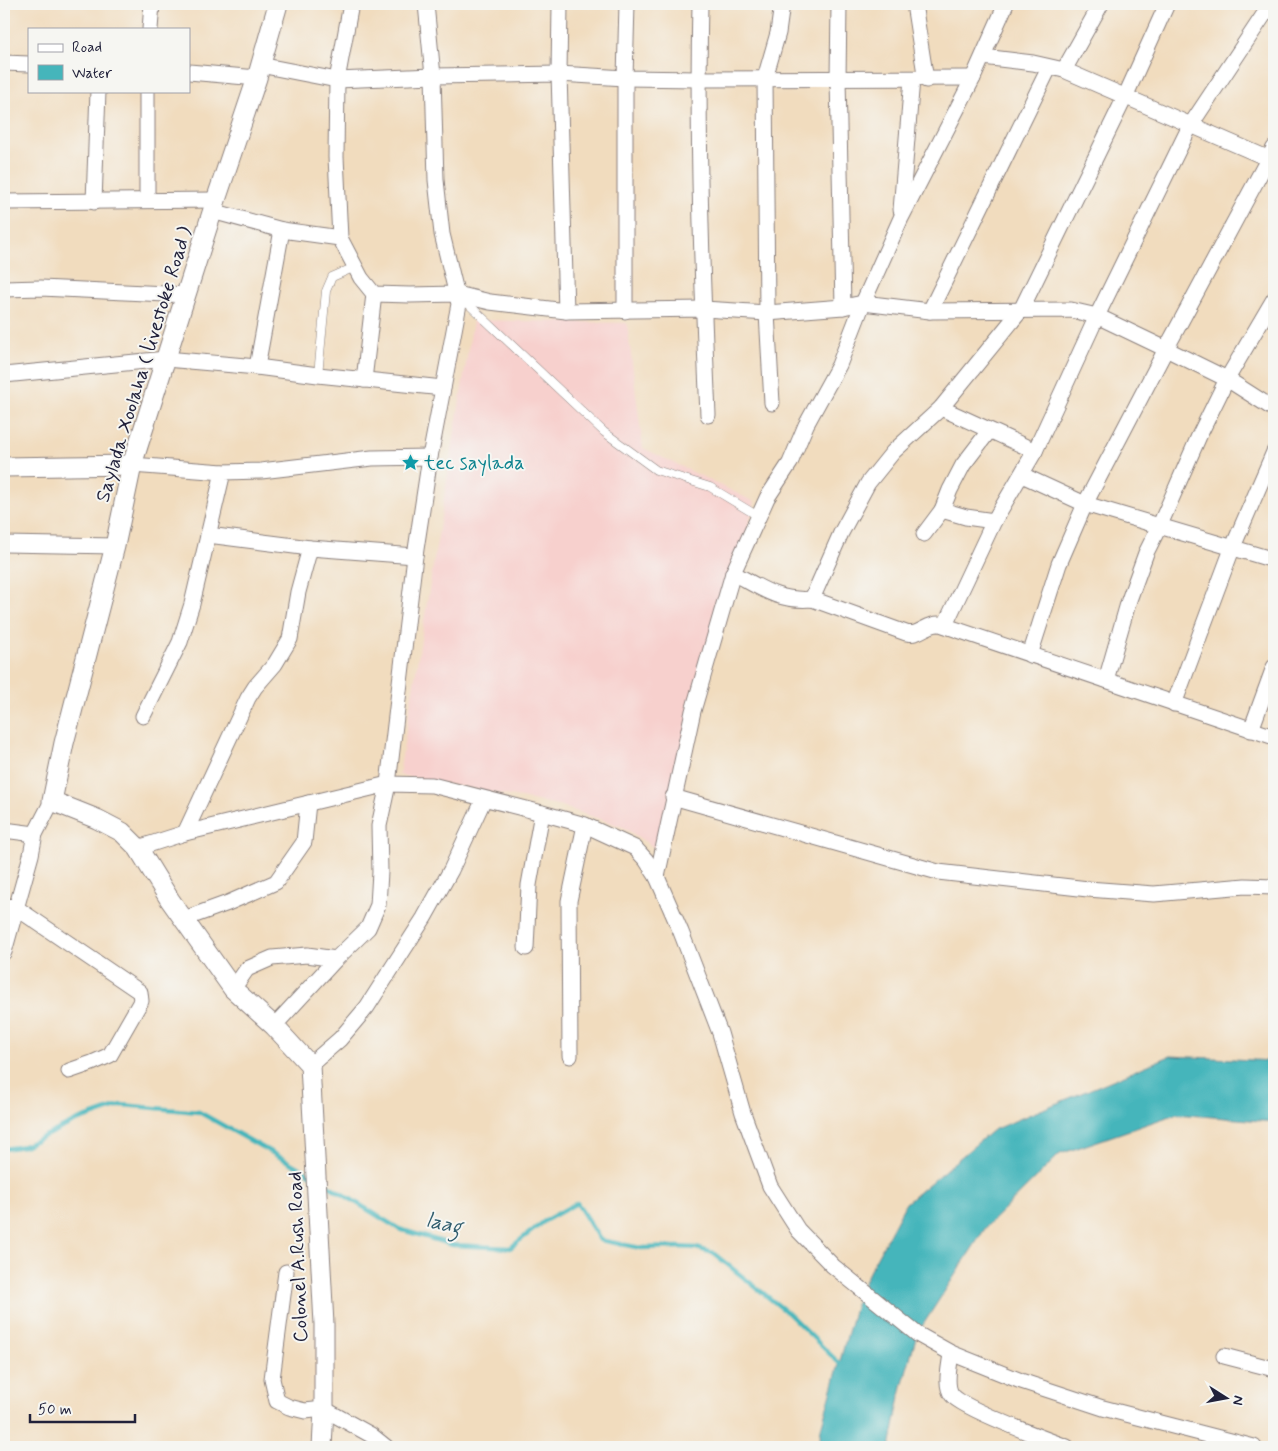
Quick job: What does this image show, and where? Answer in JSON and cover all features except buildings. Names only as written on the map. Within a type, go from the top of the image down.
[{"type":"street","points":[[150,28],[152,4]]},
{"type":"street","name":"Saylada Xoolaha ( livestoke Road )","points":[[52,800],[64,743],[115,546],[132,465],[214,205],[259,72],[278,4]]},
{"type":"street","points":[[351,4],[337,80],[336,157],[340,238],[361,278],[374,294],[364,380]]},
{"type":"street","points":[[274,1026],[336,959],[368,928],[378,905],[380,872],[379,826],[388,784],[415,556],[430,457],[459,304],[448,266],[442,234],[436,180],[433,76],[426,4]]},
{"type":"street","points":[[560,4],[559,74],[566,311]]},
{"type":"street","points":[[625,311],[625,78],[627,4]]},
{"type":"street","points":[[700,4],[698,79],[708,414]]},
{"type":"street","points":[[772,403],[767,313],[765,78],[778,33],[782,4]]},
{"type":"street","points":[[840,4],[838,78],[843,307]]},
{"type":"street","points":[[901,218],[919,80],[914,4]]},
{"type":"street","points":[[656,877],[693,711],[734,573],[767,498],[790,463],[806,425],[839,365],[863,303],[901,218],[973,78],[1006,4]]},
{"type":"street","points":[[930,311],[1057,69],[1101,4]]},
{"type":"street","points":[[812,599],[841,533],[868,482],[893,452],[941,408],[1021,310],[1125,97],[1167,4]]},
{"type":"street","points":[[945,625],[994,521],[1035,451],[1097,316],[1190,126],[1271,4]]},
{"type":"street","points":[[983,57],[1057,69],[1190,126],[1273,156],[1166,349],[1086,504],[1059,564],[1030,655]]},
{"type":"street","points":[[4,64],[28,64]]},
{"type":"street","points":[[190,72],[259,72],[337,80],[559,74],[625,78],[698,79],[838,78],[919,80],[973,78]]},
{"type":"street","points":[[94,202],[98,92]]},
{"type":"street","points":[[147,200],[148,92]]},
{"type":"street","points":[[4,202],[147,200],[214,205],[282,230],[340,238]]},
{"type":"street","points":[[257,367],[282,230]]},
{"type":"street","points":[[4,289],[41,288],[187,295]]},
{"type":"street","points":[[374,294],[457,294],[490,302],[566,311],[704,309],[767,313],[843,307],[863,303],[930,311],[1071,310],[1097,316],[1166,349],[1227,379],[1274,409]]},
{"type":"street","points":[[1106,680],[1129,600],[1146,553],[1198,436],[1227,379],[1274,299]]},
{"type":"street","points":[[4,375],[166,360],[257,367],[443,388]]},
{"type":"street","points":[[941,408],[1035,451]]},
{"type":"street","points":[[924,534],[942,510],[963,465],[989,431]]},
{"type":"street","points":[[1174,704],[1232,549],[1274,452]]},
{"type":"street","points":[[4,467],[132,465],[223,472],[261,471],[372,458],[430,457]]},
{"type":"street","points":[[144,716],[180,642],[192,604],[223,472]]},
{"type":"street","points":[[1022,475],[1086,504],[1274,560]]},
{"type":"street","points":[[942,510],[966,517],[994,521]]},
{"type":"street","points":[[208,536],[310,548],[415,556]]},
{"type":"street","points":[[4,544],[115,546]]},
{"type":"street","points":[[185,833],[248,698],[254,687],[280,657],[290,639],[298,592],[310,548]]},
{"type":"street","points":[[734,573],[767,592],[797,600],[812,599],[906,633],[917,633],[936,623],[945,625],[1274,737]]},
{"type":"street","points":[[1251,730],[1274,667]]},
{"type":"street","points":[[138,848],[185,833],[388,784],[432,785],[585,824],[635,848],[646,860],[656,877],[681,932],[720,1033],[743,1113],[770,1186],[798,1230],[833,1266],[917,1334],[951,1353],[1021,1381],[1103,1408],[1254,1447]]},
{"type":"street","points":[[673,797],[938,872],[1088,889],[1154,894],[1245,886],[1274,888]]},
{"type":"street","points":[[4,952],[10,906],[31,855],[35,834],[52,800],[122,832],[138,848],[170,900],[233,988],[274,1026],[310,1065],[340,1039],[372,999],[424,918],[451,870],[484,799]]},
{"type":"street","points":[[184,919],[228,903],[276,882],[304,842],[308,803]]},
{"type":"street","points":[[526,948],[529,885],[542,813]]},
{"type":"street","points":[[570,1056],[569,901],[585,824]]},
{"type":"street","points":[[4,830],[35,834]]},
{"type":"street","points":[[10,906],[140,992],[141,1001],[110,1055],[92,1064],[69,1071]]},
{"type":"street","points":[[233,988],[247,969],[272,958],[308,955],[336,959]]},
{"type":"street","name":"Colonel A.Rush Road","points":[[310,1065],[323,1314],[324,1409],[322,1447]]},
{"type":"street","points":[[286,1272],[272,1379],[277,1401],[289,1407],[305,1411],[324,1409],[371,1435],[386,1447]]},
{"type":"street","points":[[951,1353],[948,1387],[952,1396],[969,1406],[1067,1447]]},
{"type":"street","points":[[1224,1356],[1274,1368]]},
{"type":"lane","points":[[318,375],[326,291],[332,277],[355,267]]},
{"type":"lane","points":[[457,294],[612,437],[656,470],[710,486],[758,516]]},
{"type":"shaded area","points":[[473,320],[627,323],[643,448],[755,502],[656,849],[623,827],[558,805],[399,775]]},
{"type":"water","points":[[1170,1056],[1274,1061],[1274,1122],[1176,1114],[1060,1154],[986,1227],[917,1334],[902,1386],[890,1447],[819,1447],[821,1428],[860,1290],[906,1203],[993,1130]]},
{"type":"waterway","name":"laag","points":[[4,1149],[24,1146],[76,1121],[122,1105],[199,1112],[312,1175]]},
{"type":"waterway","name":"laag","points":[[323,1182],[399,1229],[453,1245],[510,1248],[546,1220],[577,1203],[600,1240],[641,1248],[696,1248],[713,1253],[788,1313],[840,1364]]},
{"type":"place","name":"tec saylada","points":[[410,462]]}]
